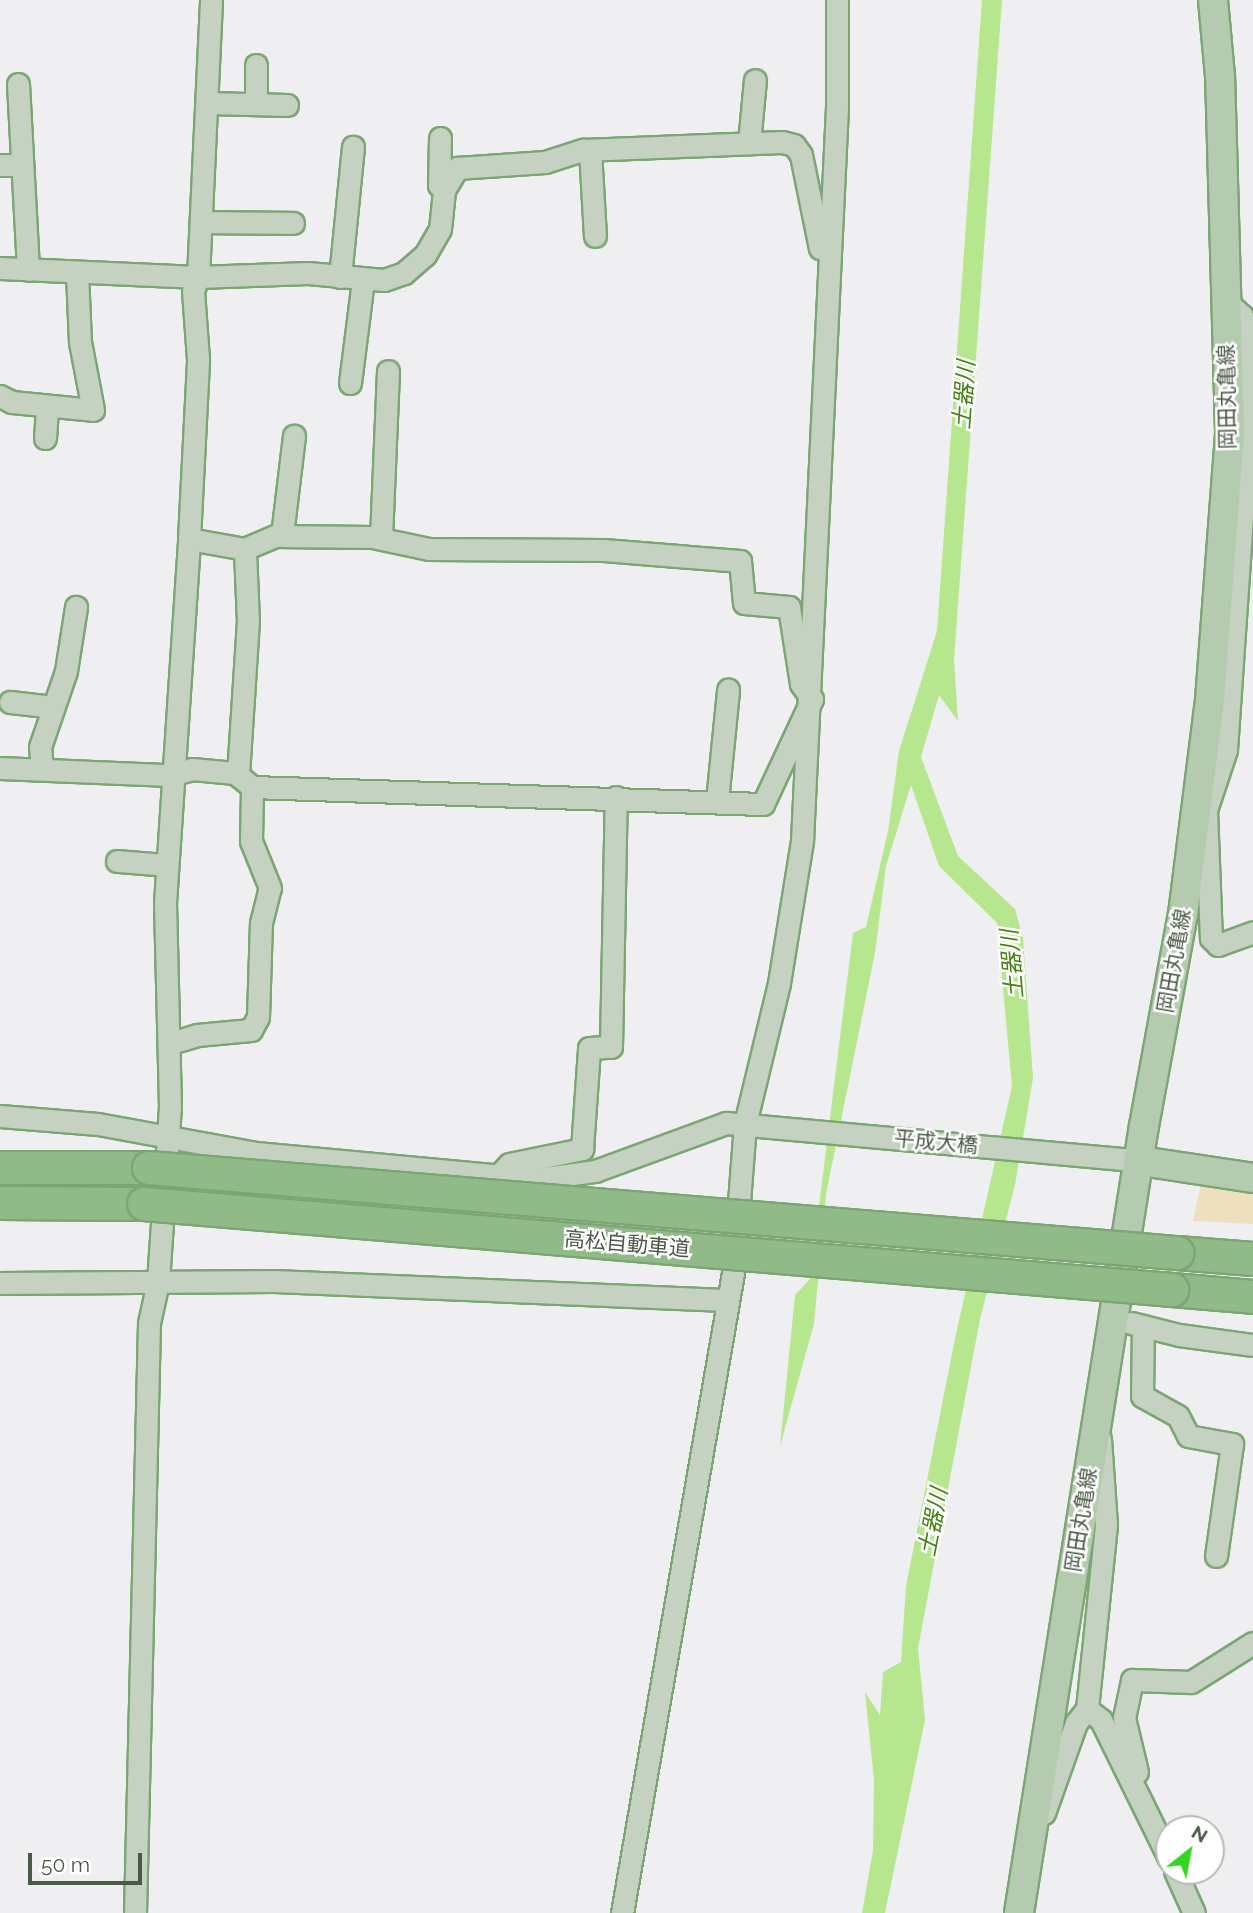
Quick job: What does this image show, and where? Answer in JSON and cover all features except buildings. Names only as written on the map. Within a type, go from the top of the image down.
[{"type":"highway","name":"高松自動車道","points":[[0,1168],[149,1168],[1253,1259]]},
{"type":"highway","name":"高松自動車道","points":[[0,1203],[144,1204],[1253,1297]]},
{"type":"main road","name":"岡田丸亀線","points":[[1019,1913],[1116,1319],[1127,1160],[1202,808],[1230,431],[1224,299],[1220,76],[1213,0]]},
{"type":"main road","points":[[1127,1160],[1253,1178]]},
{"type":"street","points":[[135,1913],[149,1323],[158,1282],[172,1043],[167,864],[170,775],[179,714],[189,538],[198,359],[192,290],[198,276],[211,0]]},
{"type":"street","points":[[622,1913],[736,1242],[752,1124],[802,841],[812,699],[837,0]]},
{"type":"street","points":[[256,65],[256,104]]},
{"type":"street","points":[[749,143],[755,80]]},
{"type":"street","points":[[18,84],[28,270]]},
{"type":"street","points":[[208,103],[287,105]]},
{"type":"street","points":[[440,138],[439,185],[444,190]]},
{"type":"street","points":[[0,268],[198,276],[308,272],[363,280],[384,280],[404,273],[425,255],[440,229],[444,190],[457,168],[545,162],[590,150],[782,142],[794,145],[802,155],[820,252],[829,255]]},
{"type":"street","points":[[340,277],[354,147]]},
{"type":"street","points":[[590,150],[595,236]]},
{"type":"street","points":[[0,165],[22,165]]},
{"type":"street","points":[[201,222],[293,223]]},
{"type":"street","points":[[0,396],[12,402],[93,410],[80,342],[77,273]]},
{"type":"street","points":[[350,383],[363,280]]},
{"type":"street","points":[[381,538],[388,371]]},
{"type":"street","points":[[45,438],[47,406]]},
{"type":"street","points":[[282,536],[295,436]]},
{"type":"street","points":[[189,538],[245,550],[282,536],[381,538],[429,549],[603,550],[740,561],[744,603],[789,607],[801,684],[812,699]]},
{"type":"street","points":[[172,1043],[251,1030],[258,1017],[261,923],[270,888],[251,841],[245,781],[248,622],[245,550]]},
{"type":"street","points":[[42,769],[40,747],[66,671],[76,607]]},
{"type":"street","points":[[717,801],[728,691]]},
{"type":"street","points":[[0,768],[170,775],[192,769],[245,781],[763,804],[812,699]]},
{"type":"street","points":[[10,702],[53,707]]},
{"type":"street","points":[[498,1176],[509,1164],[582,1149],[589,1048],[611,1047],[616,797]]},
{"type":"street","points":[[1202,808],[1211,938],[1218,945],[1253,932]]},
{"type":"street","points":[[117,861],[167,864]]},
{"type":"street","name":"平成大橋","points":[[0,1116],[98,1124],[165,1139],[256,1153],[538,1179],[595,1171],[698,1130],[752,1124],[1127,1160]]},
{"type":"street","points":[[0,1283],[274,1281],[726,1300]]},
{"type":"street","points":[[1116,1319],[1253,1345]]},
{"type":"street","points":[[1143,1326],[1142,1395],[1178,1416],[1188,1436],[1232,1444],[1216,1556]]},
{"type":"street","points":[[1025,1868],[1076,1723],[1087,1709],[1106,1525],[1103,1449],[1097,1427]]},
{"type":"street","points":[[1143,1801],[1125,1718],[1132,1680],[1191,1682],[1253,1643]]},
{"type":"street","points":[[1087,1709],[1101,1720],[1155,1827]]},
{"type":"street","points":[[1181,1885],[1194,1913]]},
{"type":"shaded area","points":[[1202,1180],[1253,1191],[1253,1224],[1193,1221]]},
{"type":"water","name":"土器川","points":[[982,0],[1002,0],[954,660],[958,721],[939,695],[921,757],[958,856],[1015,909],[1023,938],[1033,1078],[1015,1185],[980,1319],[918,1648],[925,1720],[885,1913],[862,1913],[873,1850],[874,1780],[865,1692],[880,1715],[883,1672],[901,1662],[906,1586],[956,1334],[1012,1086],[997,923],[939,866],[911,785],[886,866],[875,953],[826,1194],[814,1324],[780,1446],[795,1295],[810,1279],[853,933],[866,927],[888,831],[899,751],[937,631]]}]
